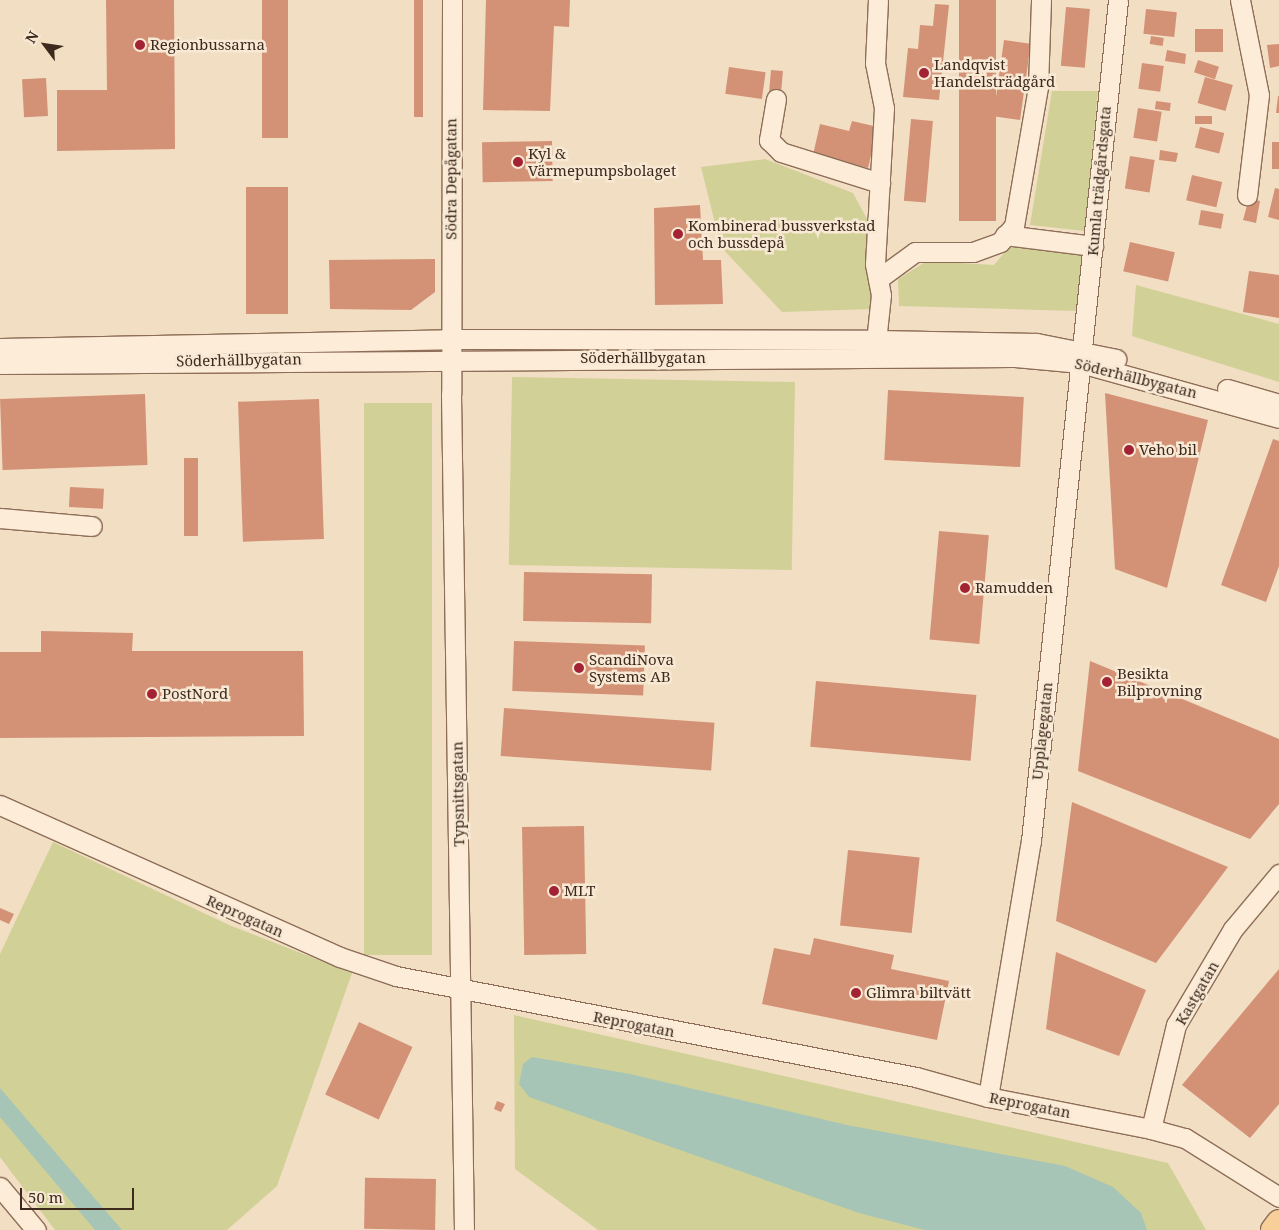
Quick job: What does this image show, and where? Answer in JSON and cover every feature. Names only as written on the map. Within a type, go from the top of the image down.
[{"type":"main road","points":[[1273,1230],[1279,1222]]},
{"type":"street","name":"Södra Depågatan","points":[[451,358],[452,0]]},
{"type":"street","points":[[875,348],[881,295],[874,264],[884,108],[875,63],[878,0]]},
{"type":"street","points":[[878,279],[915,252],[973,252],[1005,235],[1014,226],[1026,171],[1038,86],[1041,0]]},
{"type":"street","name":"Kumla trädgårdsgata","points":[[1082,356],[1118,0]]},
{"type":"street","points":[[1240,0],[1259,94],[1247,195]]},
{"type":"street","points":[[776,98],[770,140],[782,152],[880,183]]},
{"type":"street","points":[[1005,235],[1093,246]]},
{"type":"street","name":"Söderhällbygatan","points":[[0,348],[451,339],[875,348]]},
{"type":"street","name":"Söderhällbygatan","points":[[0,364],[451,358],[1036,343],[1279,418]]},
{"type":"street","name":"Söderhällbygatan","points":[[1082,356],[1279,404]]},
{"type":"street","name":"Upplagegatan","points":[[988,1097],[1031,841],[1082,356]]},
{"type":"street","name":"Typsnittsgatan","points":[[451,358],[464,1230]]},
{"type":"street","points":[[0,518],[92,526]]},
{"type":"street","name":"Reprogatan","points":[[0,805],[340,957],[461,991],[916,1077],[988,1097],[1151,1129],[1185,1138],[1279,1197]]},
{"type":"street","name":"Kastgatan","points":[[1151,1129],[1176,1025],[1233,929],[1279,874]]},
{"type":"street","points":[[0,1187],[36,1230]]},
{"type":"shaded area","points":[[1052,91],[1098,91],[1085,231],[1030,225]]},
{"type":"shaded area","points":[[765,159],[853,193],[868,221],[871,309],[782,312],[721,247],[701,167]]},
{"type":"shaded area","points":[[1010,246],[1083,253],[1076,311],[899,306],[898,279],[927,261],[994,265]]},
{"type":"shaded area","points":[[1136,285],[1279,324],[1279,382],[1132,336]]},
{"type":"shaded area","points":[[512,377],[795,382],[792,570],[509,565]]},
{"type":"shaded area","points":[[364,403],[432,403],[432,955],[364,955]]},
{"type":"shaded area","points":[[53,842],[229,925],[352,973],[277,1186],[227,1230],[55,1230],[0,1157],[0,954]]},
{"type":"shaded area","points":[[514,1015],[1168,1163],[1206,1230],[598,1230],[515,1169]]},
{"type":"shaded area","points":[[532,1057],[630,1074],[847,1125],[1065,1166],[1113,1187],[1141,1213],[1147,1230],[925,1230],[859,1213],[529,1097],[519,1084],[523,1064]]},
{"type":"shaded area","points":[[0,1088],[122,1230],[95,1230],[0,1117]]},
{"type":"building","name":"Regionbussarna","points":[[106,0],[174,0],[175,149],[57,151],[57,90],[107,90]]},
{"type":"building","points":[[262,0],[288,0],[288,138],[262,138]]},
{"type":"building","points":[[414,0],[423,0],[423,117],[414,117]]},
{"type":"building","points":[[486,0],[570,0],[569,27],[554,26],[550,111],[483,110]]},
{"type":"building","points":[[959,0],[996,0],[996,221],[959,221]]},
{"type":"building","name":"Landqvist Handelsträdgård","points":[[935,4],[949,5],[939,100],[903,97],[908,48],[918,49],[920,25],[933,26]]},
{"type":"building","points":[[1066,7],[1090,9],[1085,68],[1061,66]]},
{"type":"building","points":[[1146,9],[1177,12],[1174,37],[1143,34]]},
{"type":"building","points":[[1195,29],[1223,29],[1223,52],[1195,52]]},
{"type":"building","points":[[1151,36],[1164,38],[1163,46],[1150,44]]},
{"type":"building","points":[[1004,40],[1031,44],[1020,120],[993,116]]},
{"type":"building","points":[[1279,44],[1279,66],[1270,68],[1267,45]]},
{"type":"building","points":[[1167,50],[1186,54],[1185,64],[1165,61]]},
{"type":"building","points":[[1198,60],[1219,67],[1215,79],[1194,72]]},
{"type":"building","points":[[1142,63],[1164,66],[1160,92],[1138,89]]},
{"type":"building","points":[[729,67],[766,72],[762,99],[725,94]]},
{"type":"building","points":[[771,70],[783,71],[781,93],[769,92]]},
{"type":"building","points":[[1205,77],[1233,85],[1225,111],[1198,103]]},
{"type":"building","points":[[46,78],[48,116],[24,117],[22,79]]},
{"type":"building","points":[[1278,96],[1279,113],[1276,113]]},
{"type":"building","points":[[1156,101],[1171,103],[1170,111],[1155,109]]},
{"type":"building","points":[[1138,108],[1162,112],[1157,141],[1133,138]]},
{"type":"building","points":[[1195,116],[1212,116],[1212,124],[1195,124]]},
{"type":"building","points":[[911,119],[933,121],[926,203],[904,201]]},
{"type":"building","points":[[852,121],[878,127],[868,168],[813,155],[820,124],[849,131]]},
{"type":"building","points":[[1200,127],[1224,133],[1219,153],[1195,147]]},
{"type":"building","name":"Kyl & Värmepumpsbolaget","points":[[552,141],[553,181],[483,182],[482,142]]},
{"type":"building","points":[[1272,142],[1279,142],[1279,169],[1272,169]]},
{"type":"building","points":[[1160,150],[1178,153],[1176,162],[1159,160]]},
{"type":"building","points":[[1130,156],[1155,160],[1150,193],[1125,189]]},
{"type":"building","points":[[1192,175],[1222,182],[1216,207],[1186,200]]},
{"type":"building","points":[[246,187],[288,187],[288,314],[246,314]]},
{"type":"building","points":[[1275,188],[1279,189],[1279,220],[1268,217]]},
{"type":"building","points":[[1249,198],[1260,201],[1256,223],[1243,220]]},
{"type":"building","name":"Kombinerad bussverkstad och bussdepå","points":[[700,205],[703,260],[721,260],[723,304],[655,305],[654,208]]},
{"type":"building","points":[[1201,210],[1224,214],[1221,229],[1198,225]]},
{"type":"building","points":[[1130,242],[1175,252],[1168,282],[1123,271]]},
{"type":"building","points":[[435,259],[435,292],[411,310],[330,309],[329,260]]},
{"type":"building","points":[[1249,271],[1279,275],[1279,318],[1243,312]]},
{"type":"building","points":[[888,390],[1024,397],[1020,467],[884,460]]},
{"type":"building","points":[[1105,393],[1208,420],[1167,588],[1115,569]]},
{"type":"building","points":[[145,394],[147,465],[3,470],[0,399]]},
{"type":"building","points":[[319,399],[324,539],[243,542],[238,402]]},
{"type":"building","points":[[1273,439],[1279,441],[1279,566],[1266,602],[1221,585]]},
{"type":"building","points":[[184,458],[198,458],[198,536],[184,536]]},
{"type":"building","points":[[70,487],[104,489],[103,509],[69,507]]},
{"type":"building","points":[[939,531],[989,535],[979,644],[930,640]]},
{"type":"building","name":"ScandiNova Systems AB","points":[[524,572],[652,574],[651,623],[523,621]]},
{"type":"building","name":"PostNord","points":[[41,631],[133,633],[132,651],[303,651],[304,736],[0,738],[0,652],[41,652]]},
{"type":"building","name":"ScandiNova Systems AB","points":[[514,641],[645,646],[643,696],[512,691]]},
{"type":"building","points":[[1090,661],[1279,739],[1279,804],[1250,839],[1078,771]]},
{"type":"building","points":[[816,681],[976,695],[971,761],[810,747]]},
{"type":"building","points":[[504,708],[714,723],[711,771],[501,756]]},
{"type":"building","points":[[1072,802],[1228,867],[1156,963],[1056,921]]},
{"type":"building","name":"MLT","points":[[584,826],[586,954],[524,955],[522,827]]},
{"type":"building","points":[[848,850],[920,858],[912,933],[840,926]]},
{"type":"building","points":[[0,908],[14,914],[9,924],[0,920]]},
{"type":"building","name":"Glimra biltvätt","points":[[814,938],[894,955],[891,969],[949,981],[937,1040],[762,1004],[774,948],[810,955]]},
{"type":"building","points":[[1056,952],[1146,990],[1119,1056],[1046,1029]]},
{"type":"building","points":[[1279,969],[1279,1104],[1250,1138],[1182,1085]]},
{"type":"building","points":[[359,1022],[412,1047],[379,1119],[325,1095]]},
{"type":"building","points":[[497,1101],[505,1104],[501,1112],[494,1109]]},
{"type":"building","points":[[365,1178],[436,1179],[435,1230],[364,1229]]},
{"type":"place","name":"Regionbussarna","points":[[140,45]]},
{"type":"place","name":"Landqvist Handelsträdgård","points":[[924,73]]},
{"type":"place","name":"Kyl & Värmepumpsbolaget","points":[[518,162]]},
{"type":"place","name":"Kombinerad bussverkstad och bussdepå","points":[[678,234]]},
{"type":"place","name":"Veho bil","points":[[1129,450]]},
{"type":"place","name":"Ramudden","points":[[965,588]]},
{"type":"place","name":"ScandiNova Systems AB","points":[[579,668]]},
{"type":"place","name":"Besikta Bilprovning","points":[[1107,682]]},
{"type":"place","name":"PostNord","points":[[152,694]]},
{"type":"place","name":"MLT","points":[[554,891]]},
{"type":"place","name":"Glimra biltvätt","points":[[856,993]]}]
